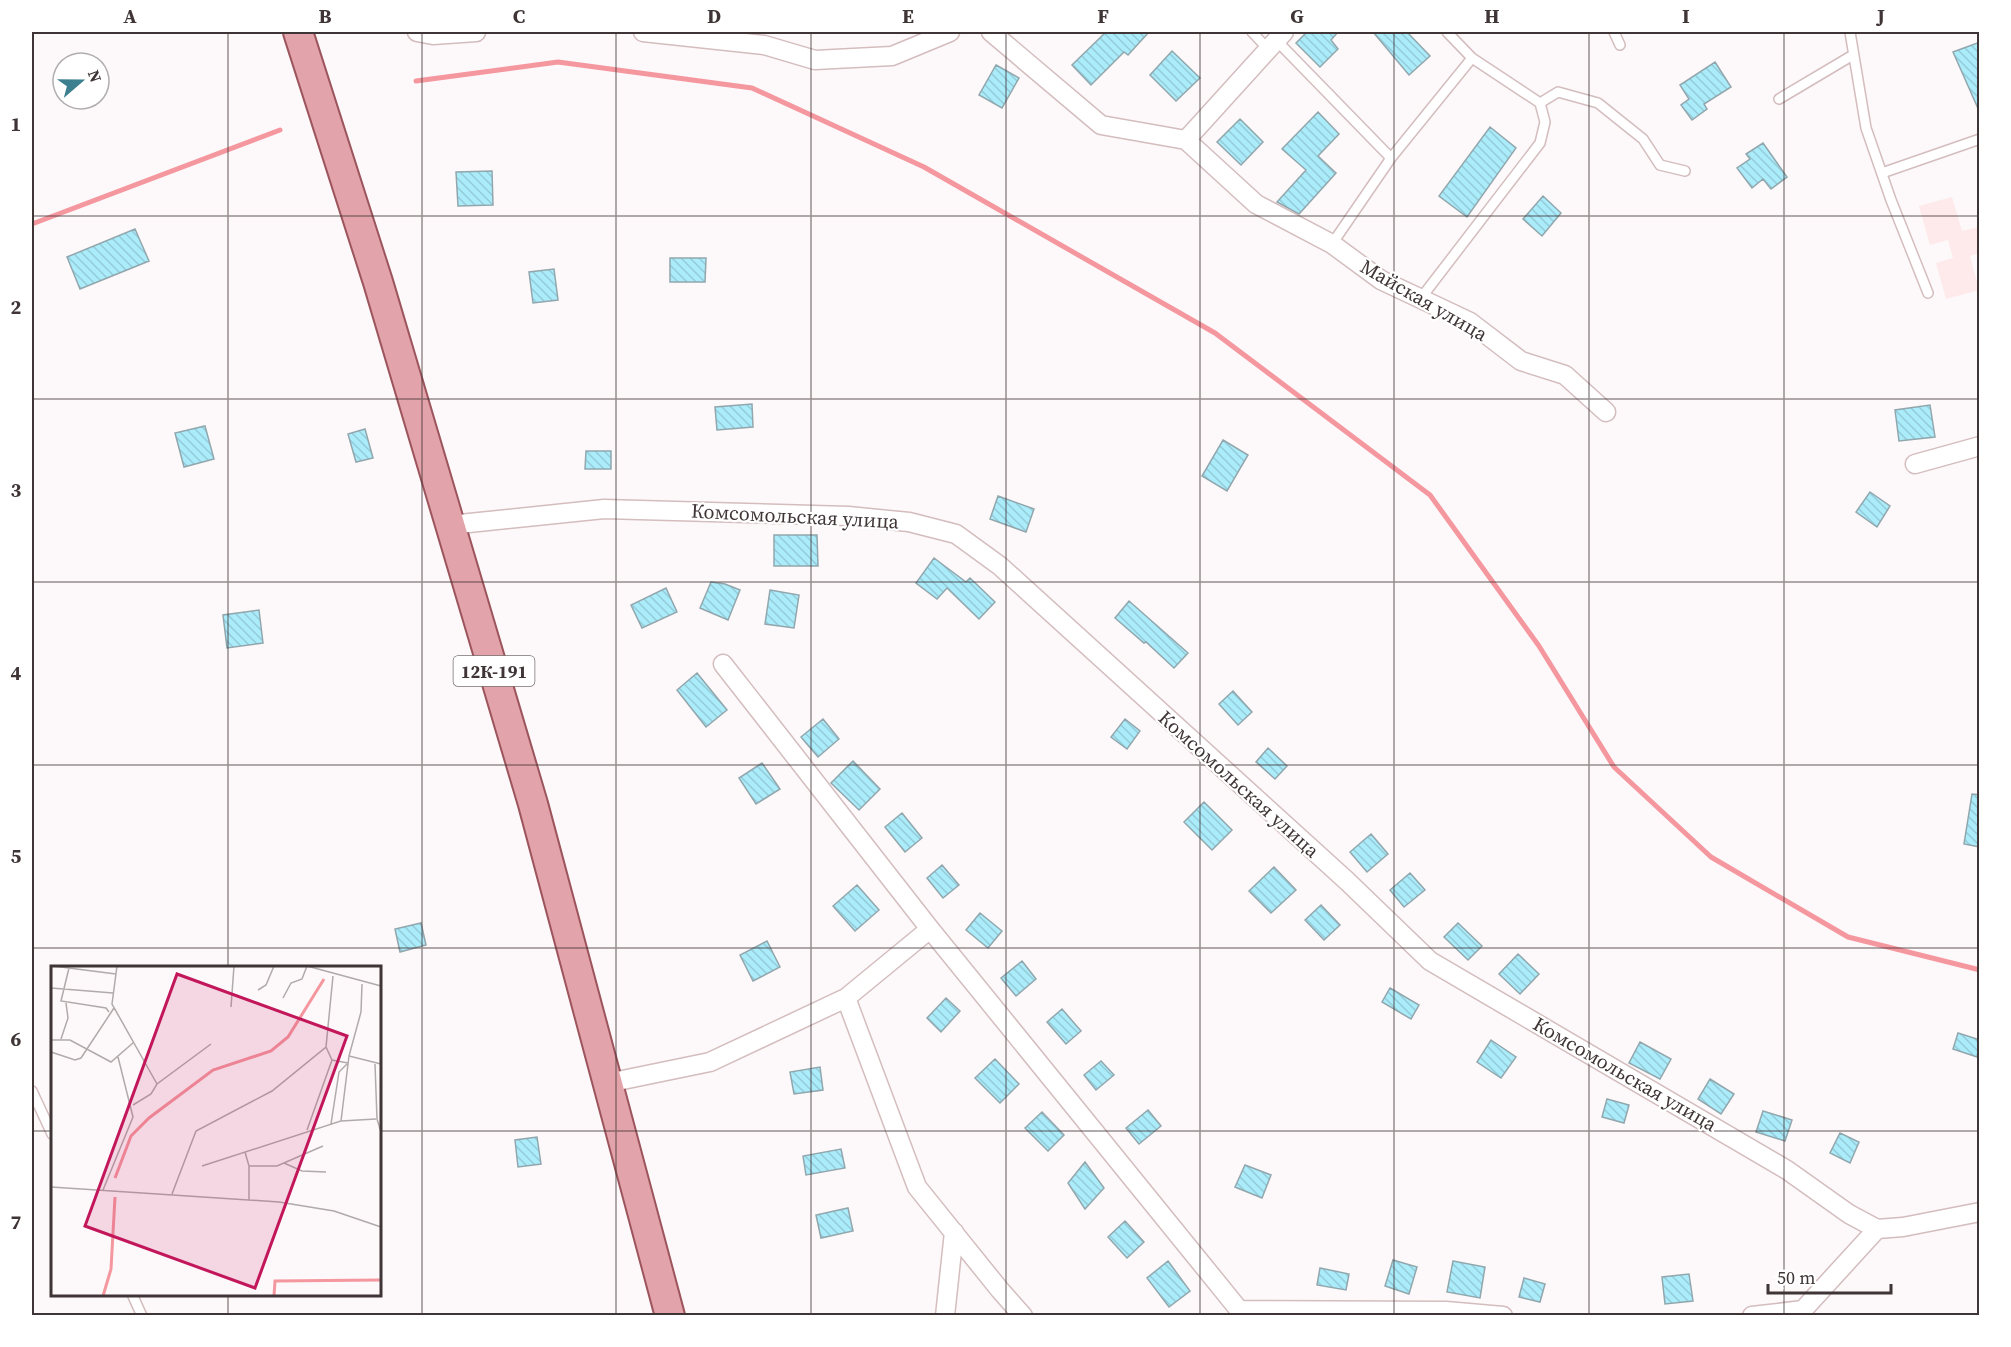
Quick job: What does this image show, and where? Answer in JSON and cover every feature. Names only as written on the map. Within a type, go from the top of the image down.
[{"type":"main road","name":"12К-191","points":[[298,32],[378,282],[533,804],[670,1316]]},
{"type":"street","points":[[417,32],[433,35],[476,32]]},
{"type":"street","points":[[643,32],[764,45],[815,60],[892,56],[950,32]]},
{"type":"street","points":[[991,32],[1101,125],[1186,140],[1276,40]]},
{"type":"street","name":"Майская улица","points":[[1186,140],[1256,204],[1332,244],[1381,280],[1470,322],[1521,361],[1565,375],[1606,412]]},
{"type":"street","points":[[1915,464],[1980,446]]},
{"type":"street","name":"Комсомольская улица","points":[[450,525],[604,509],[848,516],[909,522],[956,534],[1000,566],[1347,881],[1430,961],[1787,1170],[1849,1214],[1877,1228],[1903,1227],[1980,1212]]},
{"type":"street","points":[[723,664],[930,929],[1241,1313],[1446,1311],[1503,1316]]},
{"type":"street","points":[[608,1083],[710,1062],[846,998],[930,929]]},
{"type":"street","points":[[846,998],[917,1188],[1023,1316]]},
{"type":"street","points":[[1752,1316],[1803,1313],[1877,1228]]},
{"type":"street","points":[[945,1316],[954,1232]]},
{"type":"lane","points":[[1252,32],[1276,40],[1391,158]]},
{"type":"lane","points":[[1421,298],[1540,144],[1545,122],[1540,103],[1472,58],[1447,32]]},
{"type":"lane","points":[[1614,32],[1620,45]]},
{"type":"lane","points":[[1850,32],[1866,128],[1928,292]]},
{"type":"lane","points":[[1779,99],[1853,55]]},
{"type":"lane","points":[[1332,244],[1391,158],[1472,58]]},
{"type":"lane","points":[[1540,103],[1558,92],[1598,103],[1643,139],[1660,165],[1685,171]]},
{"type":"lane","points":[[1882,173],[1980,139]]},
{"type":"lane","points":[[32,1091],[51,1132]]},
{"type":"lane","points":[[133,1296],[142,1316]]},
{"type":"shaded area","points":[[1952,197],[1962,231],[1979,227],[1979,253],[1970,256],[1979,290],[1946,299],[1936,263],[1953,258],[1948,240],[1930,245],[1919,206]]},
{"type":"building","points":[[1106,32],[1149,32],[1128,55],[1124,52],[1091,85],[1072,65]]},
{"type":"building","points":[[1307,32],[1338,32],[1331,40],[1338,49],[1320,67],[1296,43]]},
{"type":"building","points":[[1373,32],[1407,32],[1430,56],[1409,75]]},
{"type":"building","points":[[1980,42],[1980,113],[1953,52]]},
{"type":"building","points":[[1172,51],[1200,78],[1176,101],[1150,75]]},
{"type":"building","points":[[1715,62],[1731,87],[1704,104],[1707,109],[1692,120],[1681,105],[1689,99],[1680,85]]},
{"type":"building","points":[[996,65],[1019,78],[1002,108],[979,95]]},
{"type":"building","points":[[1318,112],[1339,134],[1318,156],[1336,173],[1299,214],[1277,202],[1306,170],[1282,149]]},
{"type":"building","points":[[1240,119],[1263,142],[1241,165],[1217,142]]},
{"type":"building","points":[[1490,127],[1516,148],[1467,217],[1439,196]]},
{"type":"building","points":[[1763,143],[1787,177],[1771,189],[1763,179],[1752,188],[1737,168],[1750,159],[1746,154]]},
{"type":"building","points":[[492,171],[493,205],[458,206],[456,172]]},
{"type":"building","points":[[1543,196],[1561,213],[1542,236],[1523,219]]},
{"type":"building","points":[[135,229],[149,261],[80,289],[67,257]]},
{"type":"building","points":[[670,258],[706,258],[705,282],[670,282]]},
{"type":"building","points":[[554,269],[558,300],[533,303],[529,272]]},
{"type":"building","points":[[752,404],[753,427],[717,430],[715,407]]},
{"type":"building","points":[[1930,405],[1935,437],[1899,441],[1895,410]]},
{"type":"building","points":[[205,426],[214,459],[184,467],[175,433]]},
{"type":"building","points":[[365,429],[373,458],[356,462],[348,434]]},
{"type":"building","points":[[1223,440],[1248,455],[1227,491],[1202,476]]},
{"type":"building","points":[[586,451],[611,451],[611,469],[585,469]]},
{"type":"building","points":[[1870,492],[1890,506],[1877,527],[1856,512]]},
{"type":"building","points":[[998,496],[1034,509],[1026,532],[990,519]]},
{"type":"building","points":[[774,535],[817,535],[818,566],[774,566]]},
{"type":"building","points":[[934,558],[966,582],[970,578],[995,602],[979,619],[947,588],[937,599],[916,583]]},
{"type":"building","points":[[711,582],[740,590],[728,620],[700,608]]},
{"type":"building","points":[[666,588],[677,612],[642,628],[631,605]]},
{"type":"building","points":[[770,590],[799,595],[794,628],[765,624]]},
{"type":"building","points":[[1129,601],[1188,653],[1174,668],[1115,618]]},
{"type":"building","points":[[259,610],[263,643],[227,648],[223,615]]},
{"type":"building","points":[[697,673],[727,710],[706,727],[677,690]]},
{"type":"building","points":[[1233,691],[1252,712],[1238,725],[1219,704]]},
{"type":"building","points":[[823,719],[839,739],[818,757],[801,737]]},
{"type":"building","points":[[1125,719],[1140,731],[1127,749],[1111,737]]},
{"type":"building","points":[[1268,748],[1287,766],[1275,779],[1256,762]]},
{"type":"building","points":[[853,761],[880,789],[859,810],[831,783]]},
{"type":"building","points":[[762,763],[780,789],[756,804],[739,778]]},
{"type":"building","points":[[1972,794],[1980,795],[1980,847],[1964,844]]},
{"type":"building","points":[[1204,802],[1232,830],[1212,850],[1184,822]]},
{"type":"building","points":[[902,813],[922,838],[905,852],[885,827]]},
{"type":"building","points":[[1371,834],[1388,854],[1367,872],[1350,852]]},
{"type":"building","points":[[942,865],[959,885],[943,898],[927,878]]},
{"type":"building","points":[[1274,867],[1296,890],[1271,913],[1249,891]]},
{"type":"building","points":[[1410,873],[1425,890],[1404,907],[1390,890]]},
{"type":"building","points":[[857,885],[879,910],[855,931],[833,906]]},
{"type":"building","points":[[1321,905],[1340,925],[1324,940],[1305,920]]},
{"type":"building","points":[[980,913],[1002,931],[988,948],[966,930]]},
{"type":"building","points":[[421,923],[426,945],[400,952],[395,929]]},
{"type":"building","points":[[1458,923],[1482,946],[1468,960],[1444,937]]},
{"type":"building","points":[[767,941],[780,967],[753,981],[740,955]]},
{"type":"building","points":[[1518,954],[1539,974],[1520,994],[1499,974]]},
{"type":"building","points":[[1022,961],[1036,979],[1016,996],[1001,978]]},
{"type":"building","points":[[1390,988],[1419,1005],[1411,1019],[1382,1002]]},
{"type":"building","points":[[946,998],[960,1011],[941,1032],[927,1018]]},
{"type":"building","points":[[1062,1009],[1081,1031],[1066,1044],[1047,1022]]},
{"type":"building","points":[[1958,1033],[1980,1040],[1977,1057],[1953,1049]]},
{"type":"building","points":[[1491,1040],[1516,1057],[1501,1078],[1477,1062]]},
{"type":"building","points":[[1640,1042],[1671,1059],[1660,1079],[1629,1063]]},
{"type":"building","points":[[995,1059],[1019,1084],[1000,1103],[975,1078]]},
{"type":"building","points":[[1101,1061],[1114,1075],[1096,1090],[1084,1075]]},
{"type":"building","points":[[820,1067],[823,1090],[794,1094],[790,1072]]},
{"type":"building","points":[[1710,1079],[1734,1094],[1721,1114],[1698,1099]]},
{"type":"building","points":[[1607,1099],[1629,1105],[1624,1123],[1602,1117]]},
{"type":"building","points":[[1148,1110],[1161,1126],[1139,1144],[1126,1128]]},
{"type":"building","points":[[1763,1111],[1792,1120],[1785,1141],[1756,1132]]},
{"type":"building","points":[[1042,1112],[1064,1135],[1048,1151],[1025,1128]]},
{"type":"building","points":[[1840,1133],[1859,1142],[1850,1163],[1830,1153]]},
{"type":"building","points":[[537,1137],[541,1164],[518,1167],[515,1140]]},
{"type":"building","points":[[841,1149],[845,1168],[806,1175],[803,1156]]},
{"type":"building","points":[[1085,1162],[1104,1188],[1085,1209],[1068,1183]]},
{"type":"building","points":[[1245,1165],[1271,1175],[1262,1198],[1235,1187]]},
{"type":"building","points":[[848,1208],[853,1231],[821,1238],[816,1215]]},
{"type":"building","points":[[1125,1221],[1144,1242],[1127,1258],[1108,1237]]},
{"type":"building","points":[[1393,1260],[1417,1267],[1409,1294],[1385,1286]]},
{"type":"building","points":[[1168,1261],[1190,1291],[1169,1307],[1147,1278]]},
{"type":"building","points":[[1453,1261],[1485,1267],[1480,1298],[1447,1292]]},
{"type":"building","points":[[1320,1268],[1349,1274],[1346,1290],[1317,1285]]},
{"type":"building","points":[[1689,1274],[1693,1301],[1665,1304],[1662,1277]]},
{"type":"building","points":[[1524,1278],[1545,1284],[1540,1302],[1519,1297]]},
{"type":"waterway","points":[[416,81],[558,62],[752,88],[924,167],[1215,333],[1430,495],[1539,646],[1614,767],[1711,857],[1848,937],[1980,970]]},
{"type":"waterway","points":[[32,224],[280,130]]}]
